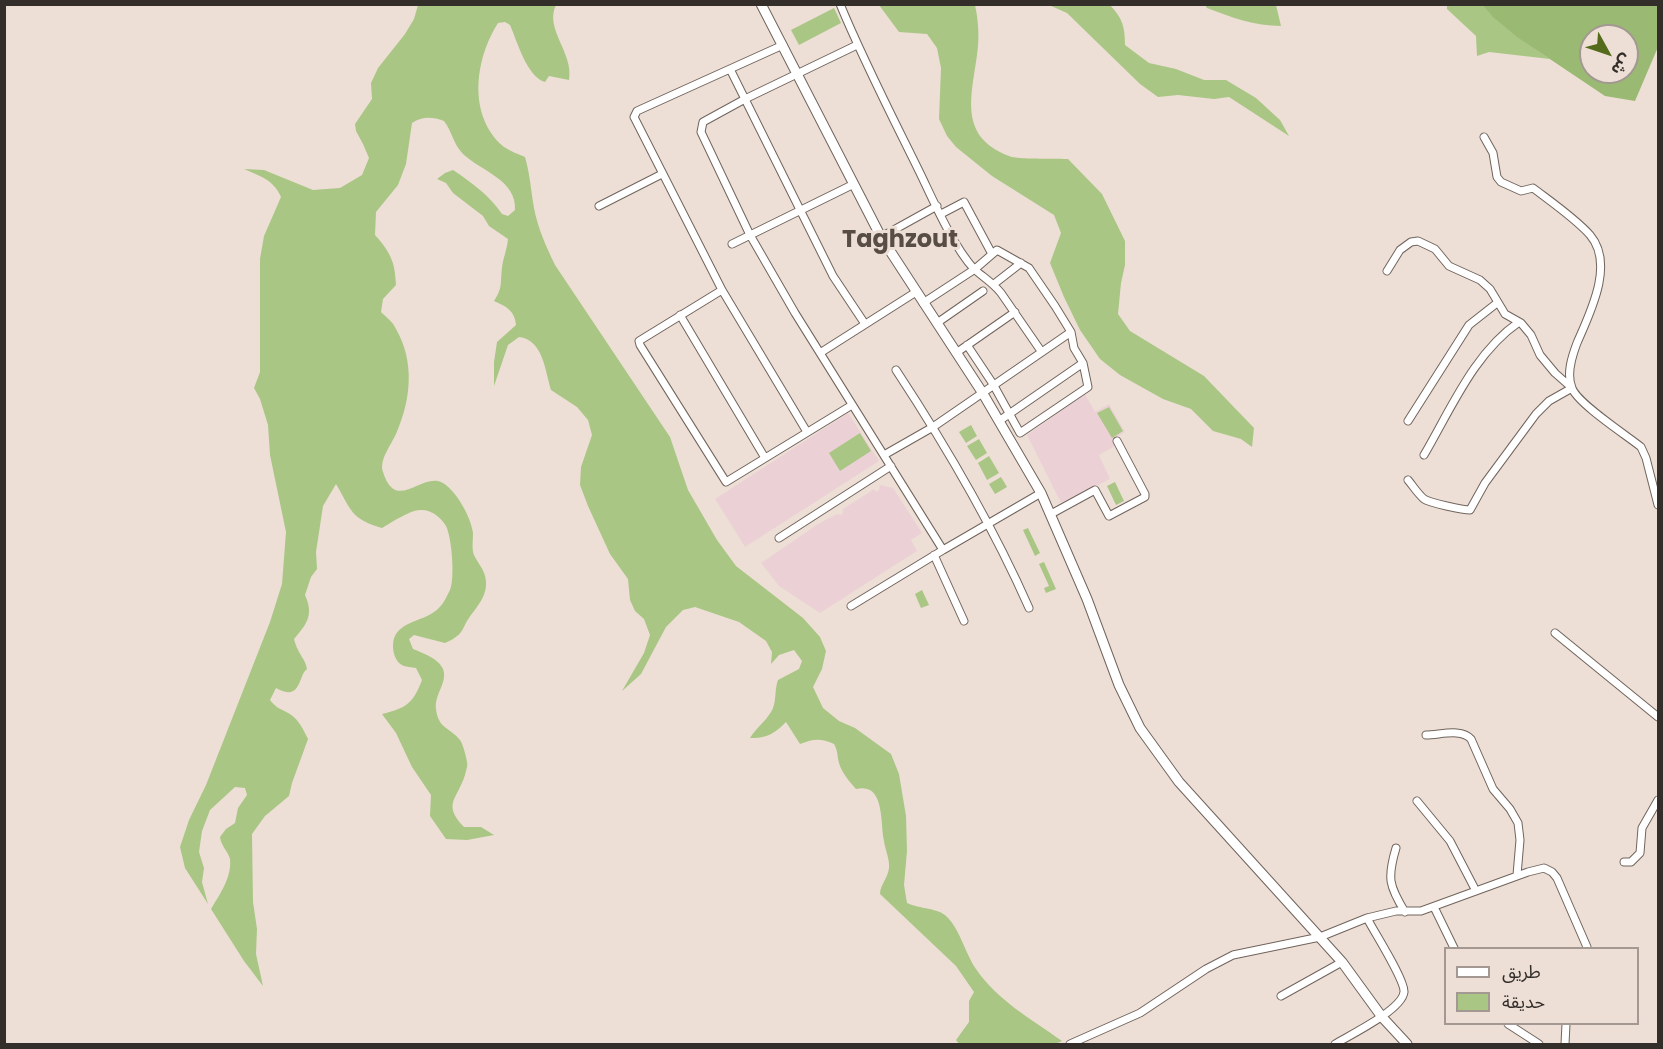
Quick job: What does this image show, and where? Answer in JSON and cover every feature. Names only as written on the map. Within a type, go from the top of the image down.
[{"type":"main road","points":[[761,4],[881,237],[982,392],[1041,493],[1087,599],[1119,686],[1151,746],[1179,782],[1342,962],[1382,1017],[1407,1044]]},
{"type":"street","points":[[840,4],[857,45],[960,248],[975,269],[994,284],[1041,351]]},
{"type":"street","points":[[783,45],[634,114],[722,290],[807,432]]},
{"type":"street","points":[[857,45],[703,122],[701,132],[750,235],[820,353],[943,550]]},
{"type":"street","points":[[730,69],[833,276],[865,324]]},
{"type":"street","points":[[1484,136],[1493,153],[1497,177],[1501,182],[1521,191],[1533,188],[1590,235],[1599,252],[1601,268],[1599,283],[1572,356],[1570,377],[1572,388]]},
{"type":"street","points":[[599,206],[662,174]]},
{"type":"street","points":[[732,244],[854,184]]},
{"type":"street","points":[[941,214],[964,202],[992,254]]},
{"type":"street","points":[[881,237],[937,206]]},
{"type":"street","points":[[1387,271],[1400,250],[1411,242],[1418,241],[1435,249],[1449,266],[1480,279],[1490,289],[1505,314],[1519,322],[1531,335],[1540,355],[1572,388],[1579,400],[1641,447],[1659,505]]},
{"type":"street","points":[[923,303],[975,269],[997,250],[1021,262],[1029,268],[1071,332],[1074,348],[1083,363],[1088,387],[1020,433],[968,345]]},
{"type":"street","points":[[994,284],[1021,262]]},
{"type":"street","points":[[722,290],[642,337],[639,341],[726,482],[852,405]]},
{"type":"street","points":[[937,323],[983,291]]},
{"type":"street","points":[[820,353],[916,292]]},
{"type":"street","points":[[1408,421],[1469,325],[1497,303]]},
{"type":"street","points":[[956,353],[1015,312]]},
{"type":"street","points":[[680,315],[765,458]]},
{"type":"street","points":[[1424,455],[1489,348],[1504,332],[1519,322]]},
{"type":"street","points":[[884,455],[933,427],[1071,332]]},
{"type":"street","points":[[999,421],[1083,363]]},
{"type":"street","points":[[896,370],[933,427],[989,524],[1029,608]]},
{"type":"street","points":[[1408,480],[1425,500],[1470,510],[1485,483],[1536,414],[1549,401],[1572,388]]},
{"type":"street","points":[[1051,514],[1095,490],[1109,516],[1144,497],[1145,494],[1117,441]]},
{"type":"street","points":[[779,538],[891,466]]},
{"type":"street","points":[[851,606],[1041,493]]},
{"type":"street","points":[[934,555],[964,621]]},
{"type":"street","points":[[1556,633],[1659,717]]},
{"type":"street","points":[[1426,735],[1460,732],[1471,739],[1493,789],[1518,822],[1520,840],[1517,875]]},
{"type":"street","points":[[1624,862],[1631,862],[1640,853],[1642,828],[1659,800]]},
{"type":"street","points":[[1417,801],[1450,841],[1476,891]]},
{"type":"street","points":[[1396,848],[1391,864],[1390,879],[1393,892],[1406,912]]},
{"type":"street","points":[[1070,1044],[1140,1013],[1224,958],[1248,951],[1320,938],[1367,918],[1396,911],[1421,911],[1434,908],[1517,875],[1544,868],[1557,878],[1587,947]]},
{"type":"street","points":[[1434,908],[1454,947]]},
{"type":"street","points":[[1335,1044],[1382,1017],[1404,995],[1404,988],[1367,918]]},
{"type":"street","points":[[1281,996],[1342,962]]},
{"type":"street","points":[[1511,1025],[1539,1044]]},
{"type":"street","points":[[1564,1044],[1566,1025]]},
{"type":"shaded area","points":[[1085,394],[1095,412],[1109,404],[1125,432],[1112,440],[1115,446],[1099,455],[1110,479],[1061,503],[1027,435]]},
{"type":"shaded area","points":[[848,413],[879,461],[745,547],[715,499]]},
{"type":"shaded area","points":[[880,485],[893,488],[922,533],[911,540],[917,551],[820,613],[779,586],[761,563],[818,524],[837,514],[842,515],[843,509],[874,489],[876,492]]},
{"type":"green space","points":[[418,5],[556,5],[553,14],[554,23],[567,60],[569,80],[549,76],[545,82],[539,79],[523,58],[510,25],[505,22],[498,23],[490,37],[480,70],[478,87],[484,120],[492,134],[504,147],[525,157],[538,223],[555,265],[670,437],[688,490],[717,540],[736,566],[803,618],[820,637],[826,651],[822,669],[813,687],[823,708],[839,721],[855,728],[891,754],[899,774],[906,816],[907,851],[904,885],[907,903],[943,913],[951,921],[972,963],[984,980],[1015,1008],[1062,1041],[1055,1044],[959,1044],[956,1040],[969,1022],[969,1001],[974,992],[956,966],[880,894],[889,865],[877,797],[865,788],[856,789],[848,780],[840,767],[834,744],[817,740],[800,744],[786,722],[770,734],[750,738],[773,708],[778,680],[799,669],[802,661],[794,650],[779,655],[771,664],[772,652],[766,641],[739,622],[695,607],[683,610],[666,627],[641,674],[622,691],[644,653],[650,635],[644,619],[635,611],[630,600],[628,579],[610,554],[580,485],[581,467],[592,435],[588,420],[577,407],[551,390],[542,357],[527,339],[519,337],[508,345],[494,386],[497,342],[516,325],[514,316],[509,310],[494,301],[500,289],[508,239],[489,226],[483,216],[453,193],[446,183],[437,179],[453,170],[486,195],[502,214],[508,216],[515,210],[514,200],[504,184],[463,154],[444,121],[435,119],[424,118],[412,123],[406,164],[398,185],[376,212],[375,235],[391,258],[396,285],[383,299],[381,312],[393,324],[402,342],[409,381],[401,421],[382,467],[388,484],[395,490],[410,489],[427,482],[443,483],[458,499],[472,527],[473,552],[484,573],[486,583],[484,595],[460,633],[451,640],[445,643],[414,635],[409,639],[413,649],[434,659],[443,669],[444,679],[436,704],[437,716],[439,721],[460,740],[465,753],[467,767],[453,802],[454,813],[464,827],[481,827],[494,835],[467,840],[446,839],[430,816],[431,795],[412,767],[396,733],[382,714],[408,704],[422,680],[416,668],[399,663],[395,656],[393,643],[398,631],[403,627],[437,610],[450,590],[452,558],[446,526],[435,514],[424,510],[411,512],[382,528],[371,525],[357,517],[336,484],[323,506],[316,552],[317,569],[311,577],[305,595],[309,608],[308,619],[294,639],[307,669],[294,690],[287,692],[276,688],[270,700],[296,719],[308,739],[289,796],[265,816],[252,834],[253,902],[257,929],[256,954],[263,986],[211,909],[225,885],[230,866],[229,856],[220,837],[235,823],[238,808],[247,795],[245,788],[235,787],[210,810],[202,831],[199,852],[204,868],[202,882],[208,904],[185,868],[180,847],[189,820],[206,785],[270,622],[282,584],[286,532],[270,455],[268,425],[254,388],[260,372],[260,259],[264,236],[281,197],[275,186],[261,176],[244,169],[264,170],[313,190],[340,188],[362,175],[369,158],[355,124],[372,99],[371,83],[378,68],[405,34],[414,19]]},
{"type":"green space","points":[[879,5],[975,5],[978,41],[971,110],[980,136],[992,147],[1009,156],[1068,159],[1102,194],[1125,241],[1125,265],[1118,314],[1130,331],[1204,376],[1254,428],[1252,447],[1241,439],[1213,431],[1191,409],[1163,399],[1120,375],[1100,359],[1080,330],[1050,263],[1061,233],[1054,215],[992,176],[956,147],[947,136],[939,119],[941,68],[937,48],[927,34],[899,32]]},
{"type":"green space","points":[[1049,5],[1110,5],[1122,23],[1125,45],[1149,63],[1176,69],[1204,80],[1226,80],[1256,98],[1280,120],[1289,136],[1229,97],[1214,99],[1178,95],[1158,97],[1140,84],[1067,13]]},
{"type":"green space","points":[[1205,5],[1276,5],[1281,26],[1243,20],[1207,8]]},
{"type":"green space","points":[[1447,5],[1482,5],[1506,27],[1550,59],[1489,52],[1477,56],[1476,36],[1447,9]]},
{"type":"green space","points":[[1482,5],[1658,5],[1658,47],[1635,101],[1605,96],[1587,84],[1639,84],[1639,24],[1579,24],[1579,79],[1517,37]]},
{"type":"green space","points":[[834,8],[841,23],[799,45],[791,30]]},
{"type":"green space","points":[[1109,407],[1123,431],[1112,438],[1097,413]]},
{"type":"green space","points":[[971,425],[977,436],[966,443],[959,432]]},
{"type":"green space","points":[[860,433],[871,451],[840,471],[829,453]]},
{"type":"green space","points":[[979,439],[987,453],[976,460],[967,446]]},
{"type":"green space","points":[[989,456],[999,473],[987,480],[978,463]]},
{"type":"green space","points":[[1001,477],[1007,487],[995,494],[989,484]]},
{"type":"green space","points":[[1115,482],[1124,501],[1116,505],[1107,486]]},
{"type":"green space","points":[[1028,528],[1040,553],[1035,556],[1023,530]]},
{"type":"green space","points":[[1044,562],[1056,589],[1046,593],[1044,588],[1049,586],[1039,564]]},
{"type":"green space","points":[[922,590],[929,605],[921,608],[915,594]]},
{"type":"district","name":"Taghzout","points":[[900,241]]}]
